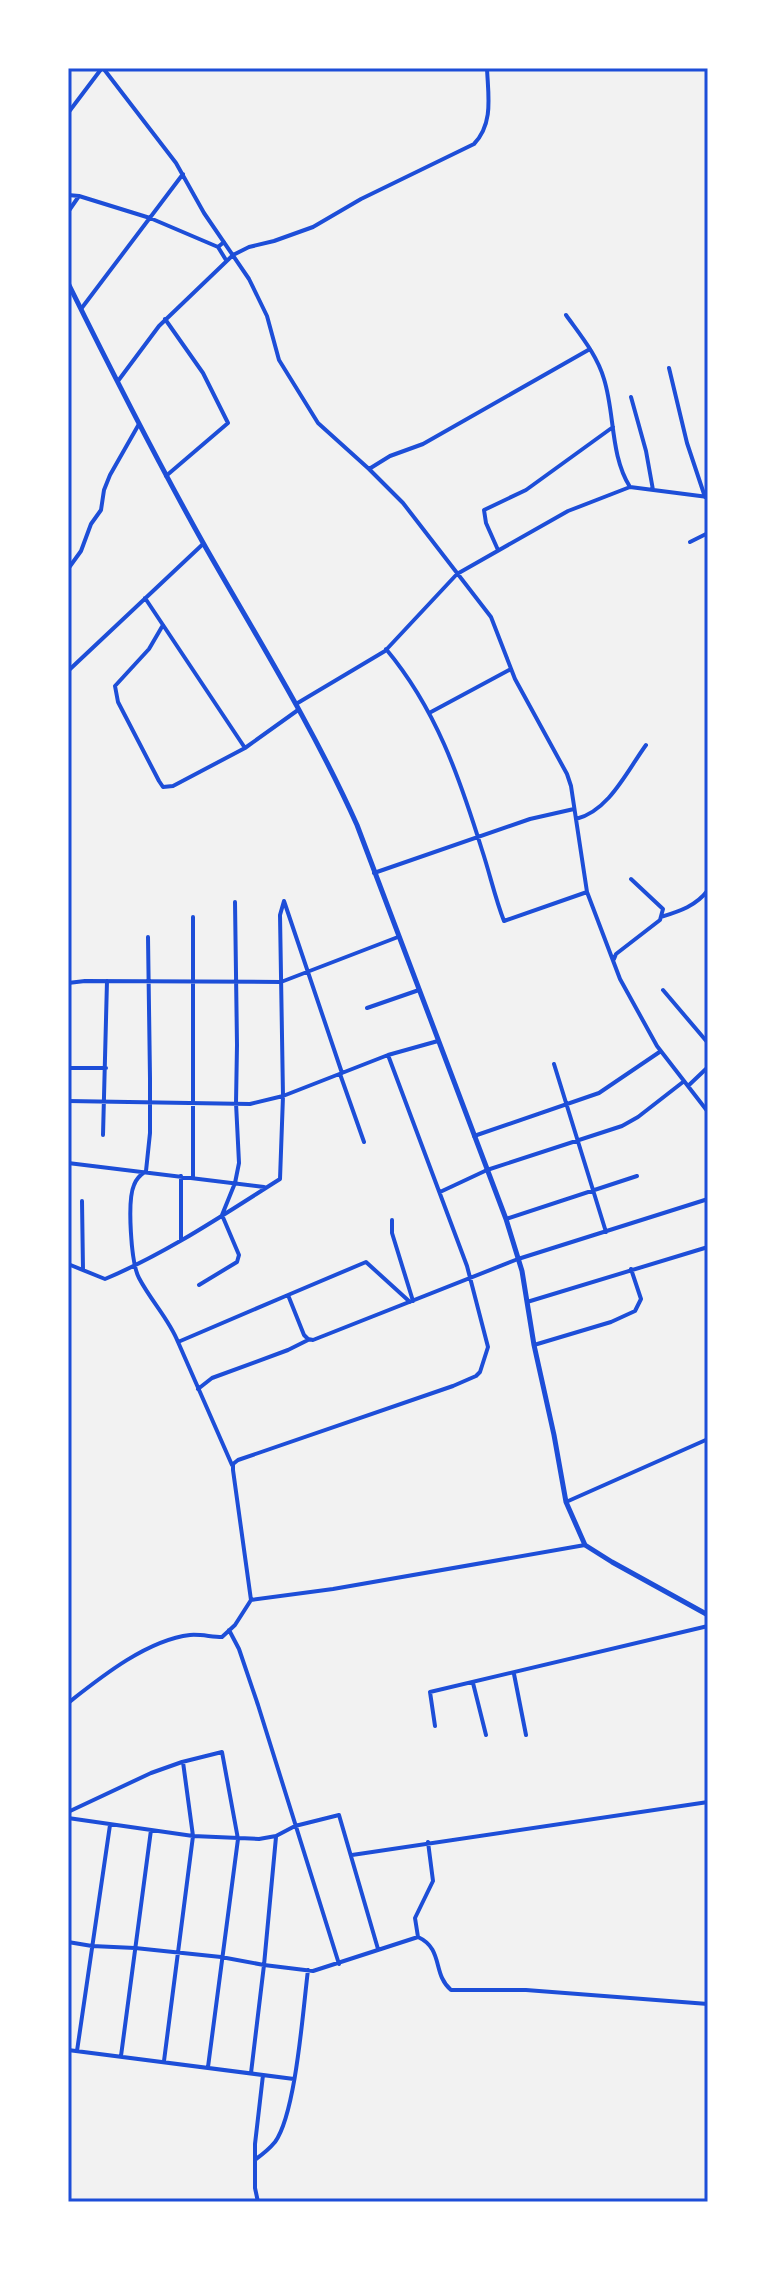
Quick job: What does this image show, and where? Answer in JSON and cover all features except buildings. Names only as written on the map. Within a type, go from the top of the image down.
[{"type":"street","points":[[68,113],[102,68],[168,152],[256,291],[267,316],[279,360],[306,406],[327,433],[403,503],[491,617],[511,669],[567,774],[587,892],[620,979],[661,1051],[708,1112]]},
{"type":"street","points":[[117,383],[165,319],[233,255],[313,227],[388,185],[474,144],[483,135],[488,121],[487,68]]},
{"type":"street","points":[[81,309],[183,174]]},
{"type":"street","points":[[68,195],[150,218],[218,247],[226,260]]},
{"type":"street","points":[[68,212],[79,196]]},
{"type":"street","points":[[218,247],[224,242]]},
{"type":"street","points":[[68,283],[166,476],[333,771],[357,825],[506,1219],[518,1259],[566,1502],[585,1545],[708,1615]]},
{"type":"street","points":[[566,315],[599,363],[618,459],[630,487]]},
{"type":"street","points":[[165,319],[203,373],[228,423],[166,476]]},
{"type":"street","points":[[369,469],[390,456],[423,444],[590,349]]},
{"type":"street","points":[[163,625],[149,649],[115,686],[118,702],[163,787],[173,786],[245,748],[296,707],[386,649],[457,574],[568,511],[630,487],[706,497],[687,443],[669,368]]},
{"type":"street","points":[[631,397],[653,490]]},
{"type":"street","points":[[68,569],[81,551],[91,524],[101,510],[110,475],[139,424]]},
{"type":"street","points":[[498,550],[486,523],[484,510],[526,490],[613,427]]},
{"type":"street","points":[[690,542],[708,533]]},
{"type":"street","points":[[68,671],[203,543]]},
{"type":"street","points":[[145,598],[245,748]]},
{"type":"street","points":[[386,649],[431,712],[457,774],[504,921],[587,892]]},
{"type":"street","points":[[431,712],[511,669]]},
{"type":"street","points":[[576,819],[586,817],[606,802],[646,745]]},
{"type":"street","points":[[374,873],[530,819],[575,809]]},
{"type":"street","points":[[613,961],[616,954],[660,920],[663,909],[631,879]]},
{"type":"street","points":[[661,917],[700,900],[708,890]]},
{"type":"street","points":[[68,1264],[105,1279],[135,1267],[280,1179],[283,1096],[280,915],[284,901],[364,1142]]},
{"type":"street","points":[[199,1285],[237,1262],[239,1255],[222,1215],[235,1183],[239,1163],[235,902]]},
{"type":"street","points":[[193,917],[193,1177]]},
{"type":"street","points":[[68,1703],[141,1652],[169,1640],[191,1635],[222,1637],[249,1607],[251,1600],[233,1468],[174,1331],[140,1280],[135,1267],[131,1236],[132,1192],[134,1184],[146,1171],[150,1133],[148,937]]},
{"type":"street","points":[[68,983],[281,982],[398,937]]},
{"type":"street","points":[[103,1135],[107,981]]},
{"type":"street","points":[[367,1008],[419,990]]},
{"type":"street","points":[[663,990],[708,1043]]},
{"type":"street","points":[[68,1101],[250,1104],[283,1096],[388,1055],[438,1041]]},
{"type":"street","points":[[474,1136],[599,1093],[661,1051]]},
{"type":"street","points":[[233,1468],[238,1460],[439,1391],[480,1372],[488,1347],[471,1278],[388,1055]]},
{"type":"street","points":[[554,1064],[606,1232]]},
{"type":"street","points":[[440,1192],[487,1170],[622,1126],[708,1067]]},
{"type":"street","points":[[68,1068],[106,1068]]},
{"type":"street","points":[[68,1163],[266,1188]]},
{"type":"street","points":[[181,1176],[181,1240]]},
{"type":"street","points":[[506,1219],[637,1176]]},
{"type":"street","points":[[198,1389],[212,1378],[288,1350],[308,1339],[313,1340],[518,1259],[708,1199]]},
{"type":"street","points":[[82,1201],[83,1270]]},
{"type":"street","points":[[392,1220],[392,1233],[412,1301]]},
{"type":"street","points":[[527,1302],[708,1247]]},
{"type":"street","points":[[178,1342],[366,1262],[412,1301]]},
{"type":"street","points":[[534,1345],[611,1322],[635,1311],[641,1299],[631,1269]]},
{"type":"street","points":[[288,1295],[308,1339]]},
{"type":"street","points":[[566,1502],[708,1439]]},
{"type":"street","points":[[251,1600],[333,1589],[585,1545]]},
{"type":"street","points":[[435,1726],[430,1692],[708,1626]]},
{"type":"street","points":[[229,1630],[244,1663],[339,1964]]},
{"type":"street","points":[[514,1674],[526,1735]]},
{"type":"street","points":[[473,1683],[486,1735]]},
{"type":"street","points":[[68,1812],[151,1773],[222,1752],[238,1839],[208,2067]]},
{"type":"street","points":[[164,2061],[193,1836],[182,1762]]},
{"type":"street","points":[[352,1855],[708,1802]]},
{"type":"street","points":[[68,1818],[193,1836],[259,1839],[339,1815],[378,1949]]},
{"type":"street","points":[[77,2051],[110,1825]]},
{"type":"street","points":[[121,2056],[151,1830]]},
{"type":"street","points":[[251,2073],[276,1836]]},
{"type":"street","points":[[418,1937],[415,1918],[433,1881],[428,1842]]},
{"type":"street","points":[[68,1942],[221,1957],[313,1971],[418,1937],[435,1952],[442,1983],[451,1990],[526,1990],[708,2004]]},
{"type":"street","points":[[256,2159],[275,2142],[282,2128],[294,2079],[308,1970]]},
{"type":"street","points":[[68,2050],[294,2079]]},
{"type":"street","points":[[258,2202],[255,2188],[256,2129],[263,2075]]}]
